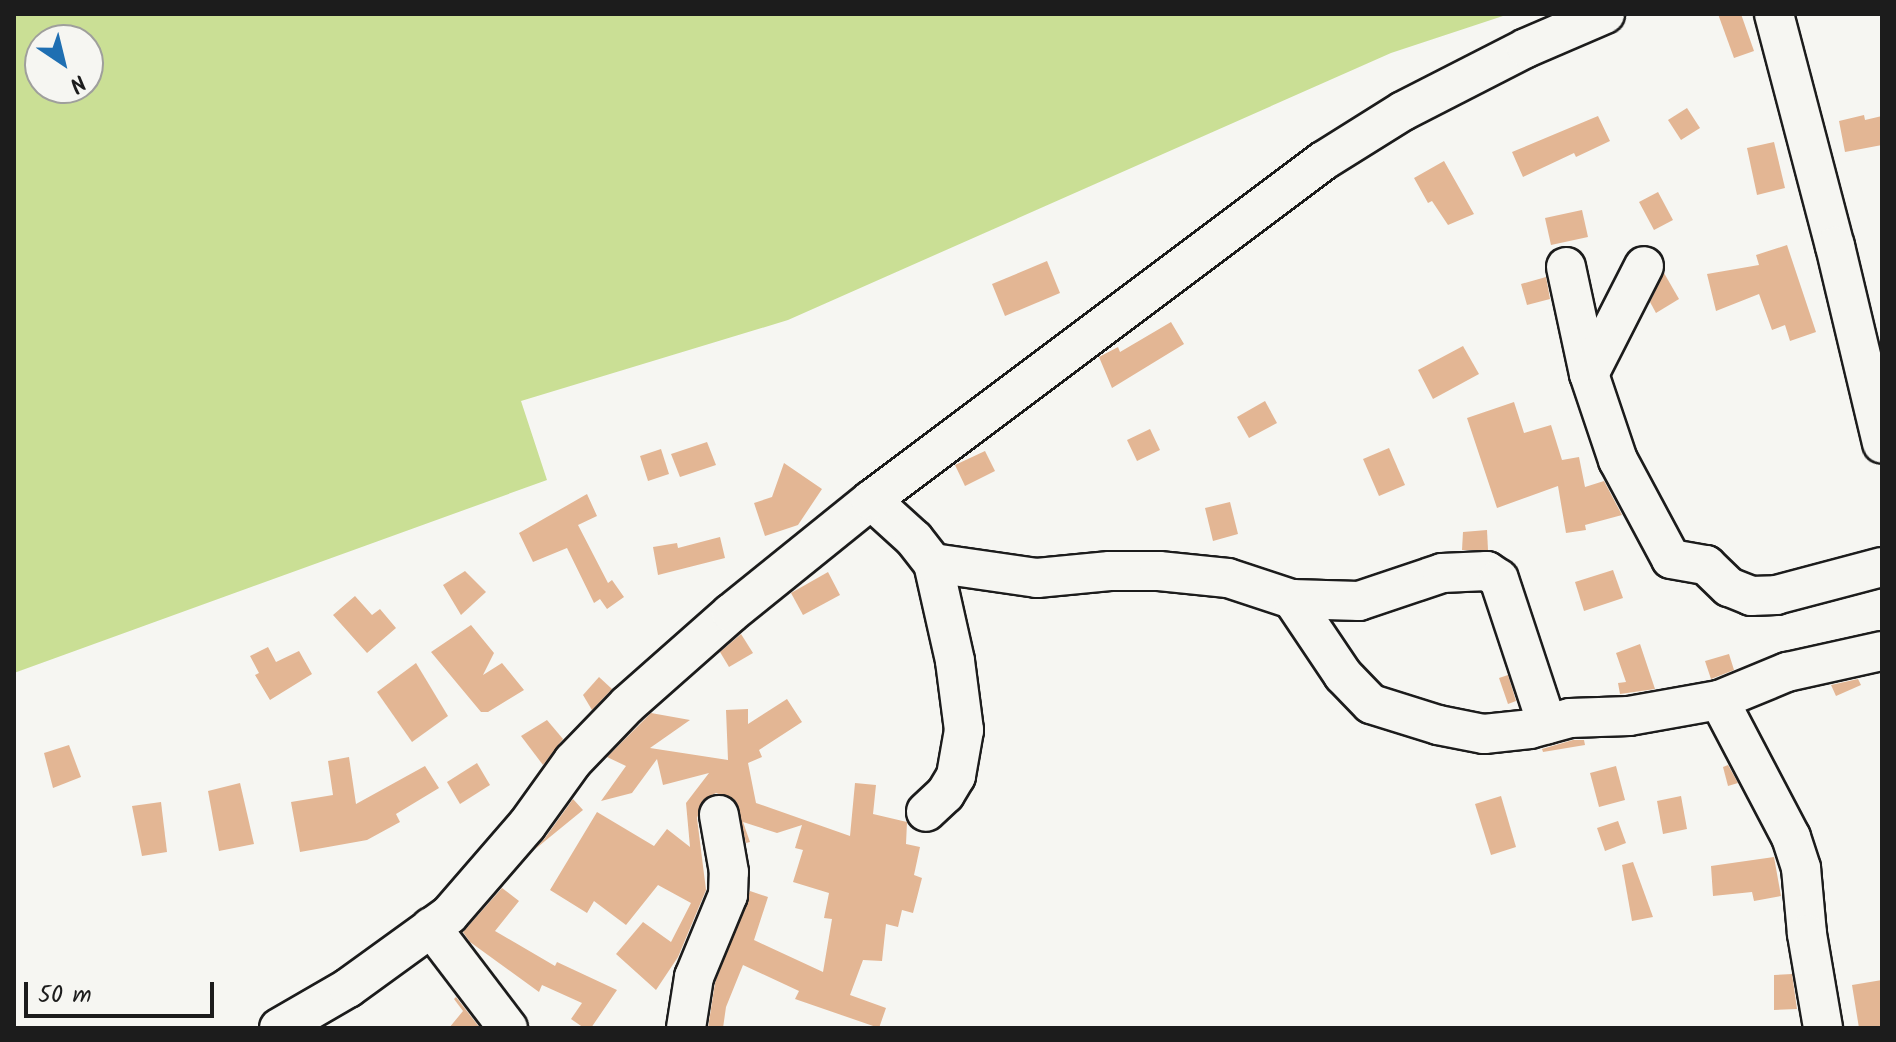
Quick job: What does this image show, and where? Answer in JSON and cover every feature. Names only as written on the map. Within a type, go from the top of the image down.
[{"type":"street","points":[[279,1028],[348,988],[472,893],[573,761],[627,705],[731,613],[871,500],[1323,161],[1416,104],[1526,48],[1605,14]]},
{"type":"street","points":[[1774,14],[1835,246],[1882,443]]},
{"type":"street","points":[[1589,374],[1644,266]]},
{"type":"street","points":[[1566,267],[1589,374],[1618,460],[1671,559],[1706,565],[1729,587],[1751,596],[1776,595],[1882,567]]},
{"type":"street","points":[[871,500],[914,539],[933,563],[955,661],[964,730],[956,776],[945,794],[926,812]]},
{"type":"street","points":[[933,563],[1037,578],[1110,571],[1228,578],[1292,599],[1359,601],[1442,573],[1487,571],[1495,574],[1547,724]]},
{"type":"street","points":[[1292,599],[1316,629],[1343,675],[1371,704],[1438,725],[1484,734],[1570,718],[1629,716],[1719,700],[1787,672],[1882,651]]},
{"type":"street","points":[[1719,700],[1791,837],[1801,868],[1807,934],[1823,1028]]},
{"type":"street","points":[[686,1028],[694,977],[728,895],[729,872],[719,815]]},
{"type":"street","points":[[431,927],[508,1028]]},
{"type":"green space","points":[[14,14],[1509,14],[1391,53],[788,320],[521,401],[547,480],[14,673]]},
{"type":"building","points":[[1718,14],[1741,14],[1754,51],[1734,58]]},
{"type":"building","points":[[1687,108],[1700,128],[1681,140],[1668,120]]},
{"type":"building","points":[[1864,115],[1865,120],[1882,116],[1882,145],[1845,152],[1839,121]]},
{"type":"building","points":[[1598,116],[1610,141],[1576,157],[1574,153],[1523,177],[1512,152]]},
{"type":"building","points":[[1774,142],[1785,188],[1757,195],[1747,148]]},
{"type":"building","points":[[1444,161],[1474,214],[1448,225],[1432,201],[1428,203],[1414,178]]},
{"type":"building","points":[[1658,192],[1673,220],[1654,230],[1639,202]]},
{"type":"building","points":[[1582,210],[1588,237],[1551,245],[1545,218]]},
{"type":"building","points":[[1787,245],[1816,332],[1790,341],[1785,325],[1772,330],[1759,294],[1716,311],[1707,274],[1759,265],[1756,255]]},
{"type":"building","points":[[1047,261],[1060,293],[1005,316],[992,284]]},
{"type":"building","points":[[1664,273],[1679,299],[1656,313],[1650,302]]},
{"type":"building","points":[[1546,277],[1550,299],[1527,305],[1521,284]]},
{"type":"building","points":[[1171,322],[1184,344],[1112,388],[1099,357],[1118,347],[1120,352]]},
{"type":"building","points":[[1463,346],[1479,374],[1433,399],[1418,370]]},
{"type":"building","points":[[1265,401],[1277,423],[1249,438],[1237,417]]},
{"type":"building","points":[[1514,402],[1524,433],[1551,425],[1562,460],[1579,457],[1585,487],[1604,481],[1622,515],[1585,525],[1586,530],[1566,533],[1558,486],[1497,508],[1467,418]]},
{"type":"building","points":[[1150,429],[1160,450],[1137,461],[1127,440]]},
{"type":"building","points":[[707,442],[716,465],[680,477],[671,454]]},
{"type":"building","points":[[1389,448],[1405,485],[1379,496],[1363,459]]},
{"type":"building","points":[[661,449],[669,474],[648,481],[640,456]]},
{"type":"building","points":[[985,451],[995,471],[965,486],[955,465]]},
{"type":"building","points":[[784,463],[822,489],[798,525],[765,536],[754,503],[772,497]]},
{"type":"building","points":[[587,494],[597,516],[578,525],[608,583],[612,580],[624,597],[607,609],[600,599],[594,603],[567,548],[533,562],[519,533]]},
{"type":"building","points":[[1230,502],[1238,534],[1213,541],[1205,508]]},
{"type":"building","points":[[1487,530],[1488,550],[1462,550],[1463,532]]},
{"type":"building","points":[[720,537],[725,558],[658,575],[653,547],[677,543],[678,548]]},
{"type":"building","points":[[1613,570],[1623,598],[1584,611],[1575,582]]},
{"type":"building","points":[[465,571],[486,592],[461,615],[443,585]]},
{"type":"building","points":[[828,572],[840,595],[803,615],[791,593]]},
{"type":"building","points":[[355,596],[372,615],[380,609],[396,628],[367,653],[333,615]]},
{"type":"building","points":[[471,625],[494,653],[483,675],[502,663],[524,690],[488,712],[481,712],[431,652]]},
{"type":"building","points":[[741,634],[753,653],[729,667],[720,652]]},
{"type":"building","points":[[1640,644],[1655,689],[1620,694],[1618,683],[1626,682],[1616,653]]},
{"type":"building","points":[[268,647],[276,662],[299,651],[312,674],[270,700],[255,675],[259,673],[250,656]]},
{"type":"building","points":[[1729,654],[1734,670],[1711,679],[1705,661]]},
{"type":"building","points":[[416,663],[448,716],[412,742],[377,692]]},
{"type":"building","points":[[1508,675],[1516,701],[1508,704],[1499,678]]},
{"type":"building","points":[[599,677],[612,689],[592,710],[583,695]]},
{"type":"building","points":[[1858,679],[1861,685],[1836,696],[1831,685]]},
{"type":"building","points":[[787,699],[802,722],[759,750],[762,757],[748,763],[756,803],[850,836],[855,783],[876,785],[873,814],[907,822],[906,844],[920,847],[914,875],[922,878],[913,913],[902,910],[898,927],[886,924],[882,961],[863,960],[850,995],[886,1008],[879,1028],[795,999],[799,991],[743,965],[726,1007],[723,1028],[708,1028],[715,983],[750,891],[768,897],[754,940],[823,972],[832,919],[824,918],[829,893],[793,882],[803,850],[795,848],[802,825],[777,833],[743,822],[750,842],[746,843],[735,800],[716,793],[704,799],[697,818],[706,890],[678,957],[656,990],[616,954],[643,922],[671,942],[691,903],[658,885],[626,925],[594,901],[587,913],[550,890],[597,812],[654,846],[667,829],[690,847],[686,803],[709,773],[663,785],[657,759],[632,793],[601,801],[626,766],[607,757],[651,713],[690,720],[650,748],[728,760],[726,710],[748,709],[748,724]]},
{"type":"building","points":[[547,720],[563,739],[543,765],[521,736]]},
{"type":"building","points":[[1584,740],[1585,745],[1543,752],[1542,749]]},
{"type":"building","points":[[69,745],[81,777],[53,788],[44,753]]},
{"type":"building","points":[[349,757],[356,804],[425,766],[439,788],[396,814],[400,822],[367,840],[300,852],[291,802],[333,795],[328,761]]},
{"type":"building","points":[[477,763],[490,785],[460,804],[447,782]]},
{"type":"building","points":[[1728,765],[1738,783],[1728,786],[1723,767]]},
{"type":"building","points":[[1616,766],[1625,800],[1599,807],[1590,773]]},
{"type":"building","points":[[240,783],[254,844],[219,851],[208,791]]},
{"type":"building","points":[[1501,796],[1516,847],[1491,855],[1475,804]]},
{"type":"building","points":[[1681,796],[1687,829],[1663,834],[1657,801]]},
{"type":"building","points":[[573,799],[583,810],[534,850],[545,838]]},
{"type":"building","points":[[161,802],[167,852],[142,856],[132,806]]},
{"type":"building","points":[[1618,821],[1626,843],[1605,851],[1597,828]]},
{"type":"building","points":[[1774,857],[1781,896],[1754,901],[1752,892],[1713,896],[1711,866]]},
{"type":"building","points":[[1633,862],[1653,917],[1632,921],[1622,865]]},
{"type":"building","points":[[502,888],[519,901],[495,931],[555,966],[557,962],[617,990],[591,1028],[584,1028],[571,1019],[582,1003],[542,985],[539,992],[470,942],[463,932]]},
{"type":"building","points":[[1792,974],[1797,1009],[1774,1010],[1774,975]]},
{"type":"building","points":[[1882,980],[1882,1028],[1859,1028],[1852,985]]},
{"type":"building","points":[[456,997],[480,1028],[449,1028],[463,1011],[454,999]]}]
